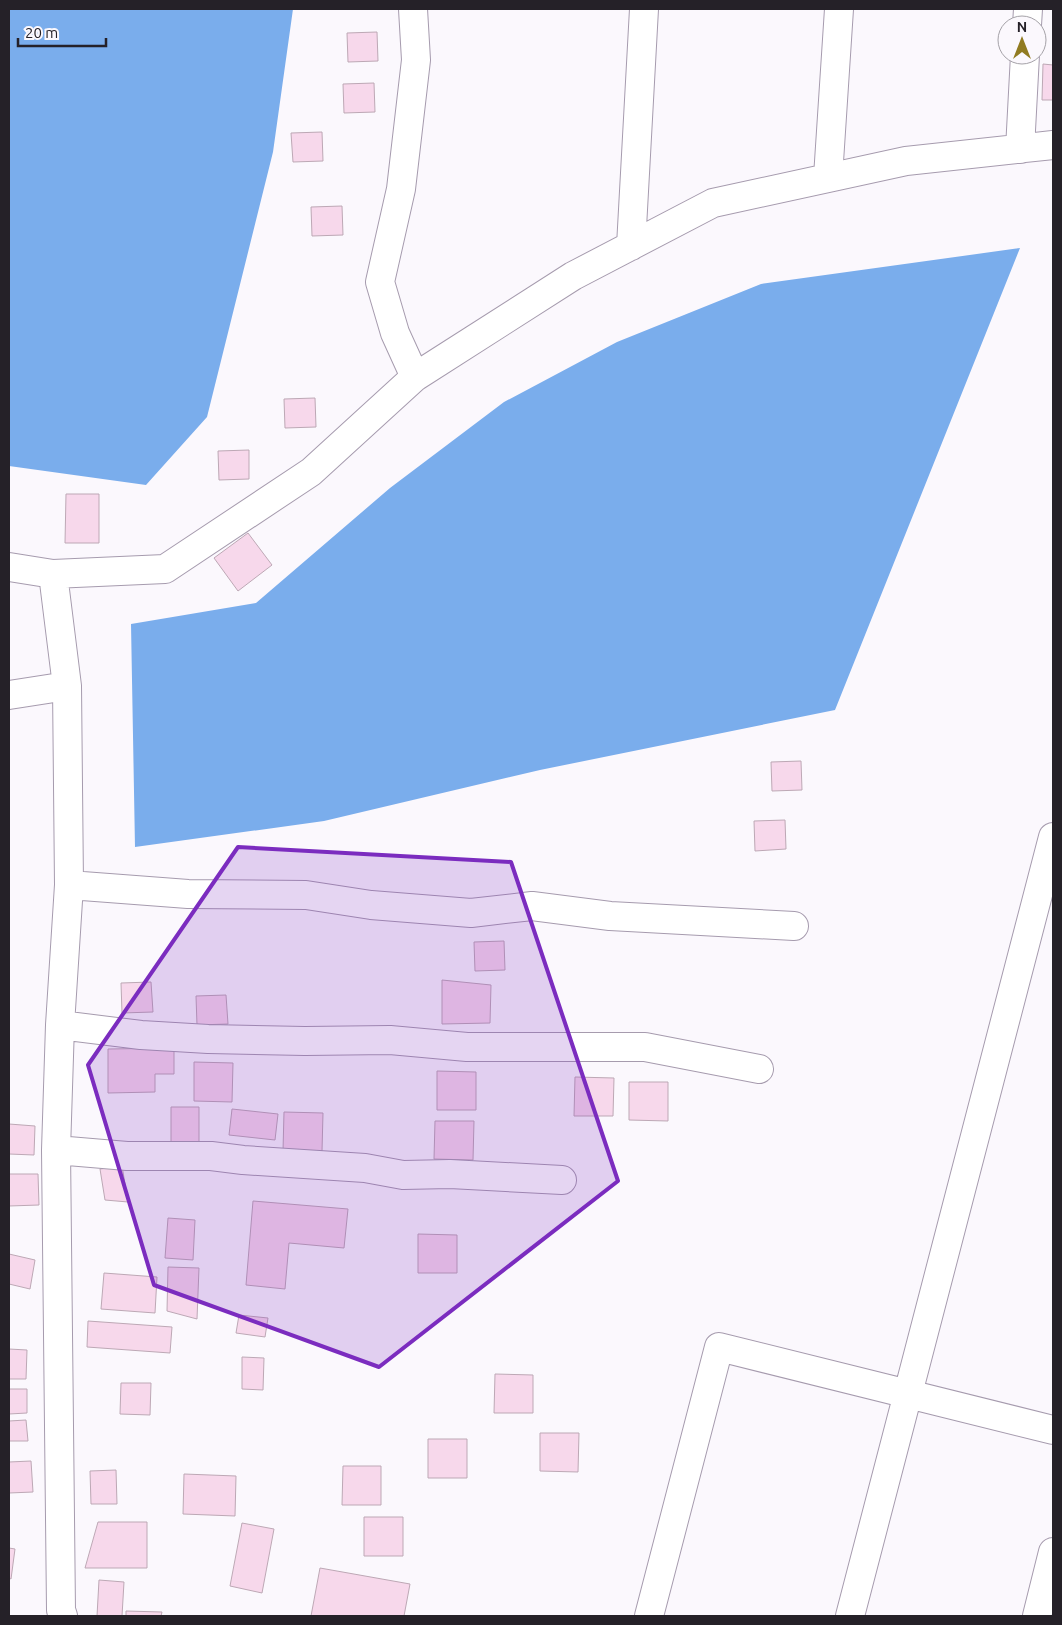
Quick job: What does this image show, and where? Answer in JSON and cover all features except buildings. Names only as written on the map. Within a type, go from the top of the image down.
[{"type":"street","points":[[413,9],[416,60],[402,179],[380,282],[395,333],[415,378]]},
{"type":"street","points":[[630,246],[644,9]]},
{"type":"street","points":[[828,178],[839,9]]},
{"type":"street","points":[[1020,148],[1024,65]]},
{"type":"street","points":[[9,568],[53,574],[165,569],[311,472],[415,378],[573,276],[713,203],[906,161],[1053,145]]},
{"type":"street","points":[[53,574],[67,686],[69,885],[60,1025],[56,1150],[61,1614]]},
{"type":"street","points":[[9,695],[67,686]]},
{"type":"street","points":[[850,1616],[1053,838]]},
{"type":"street","points":[[69,885],[188,894],[306,895],[371,905],[471,912],[532,906],[610,916],[794,926]]},
{"type":"street","points":[[60,1025],[141,1035],[208,1039],[390,1040],[467,1046],[644,1046],[760,1069]]},
{"type":"street","points":[[56,1150],[127,1156],[211,1156],[261,1162],[365,1168],[403,1175],[450,1174],[562,1180]]},
{"type":"street","points":[[649,1616],[718,1347],[1053,1430]]},
{"type":"street","points":[[1036,1616],[1053,1552]]},
{"type":"highlighted area","points":[[238,847],[511,862],[618,1181],[379,1367],[154,1285],[88,1065]]},
{"type":"water","points":[[9,9],[293,9],[273,152],[207,417],[146,485],[9,466]]},
{"type":"water","points":[[1020,248],[835,710],[540,770],[324,821],[135,847],[131,624],[256,603],[390,488],[504,402],[617,342],[761,284]]}]
